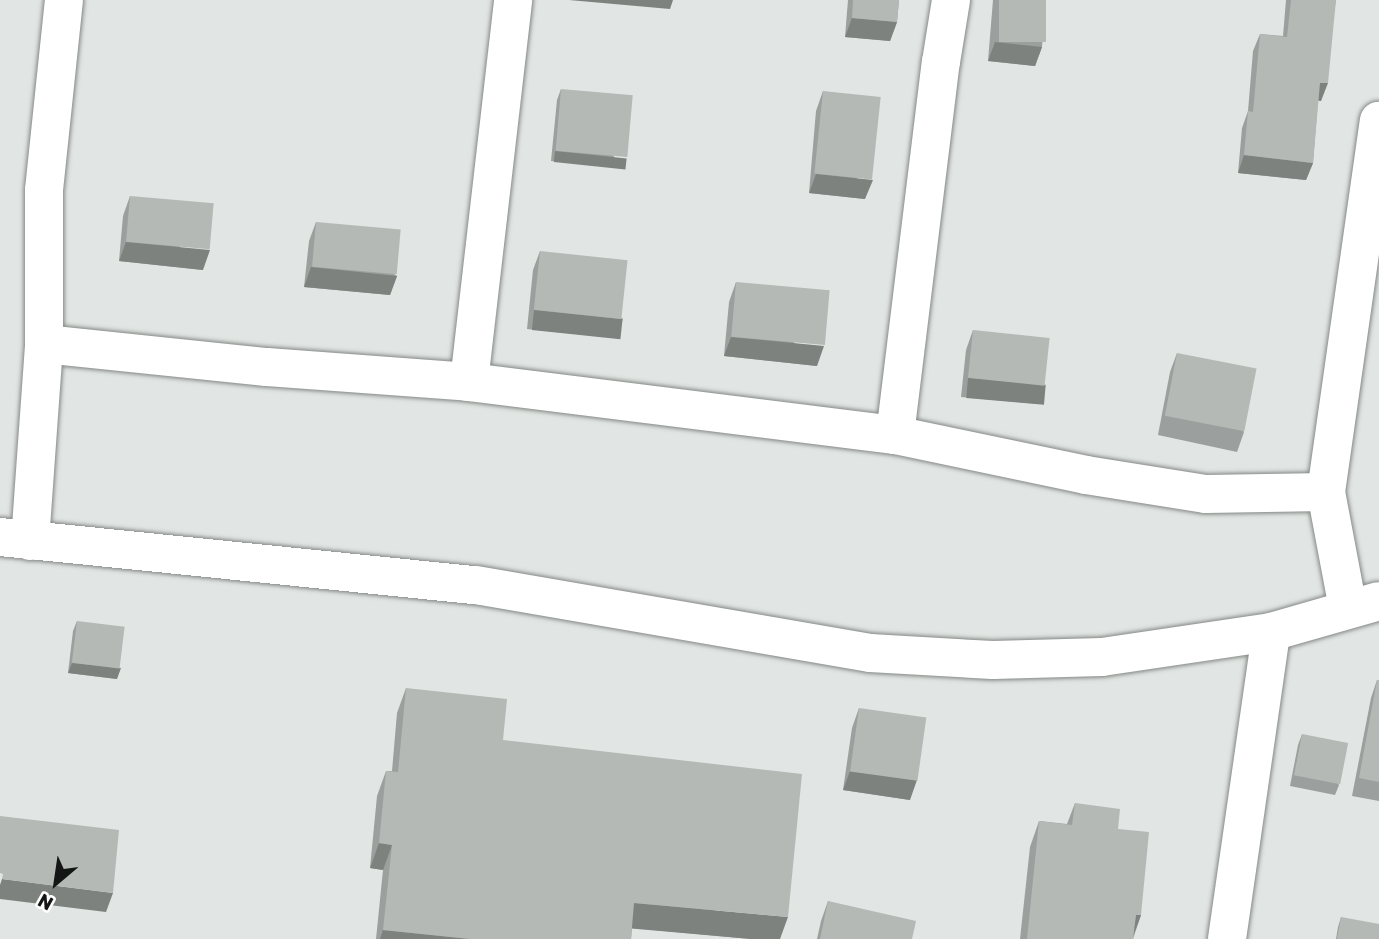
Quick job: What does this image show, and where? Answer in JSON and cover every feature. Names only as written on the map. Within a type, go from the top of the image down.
[{"type":"street","points":[[64,0],[44,190],[44,344],[15,539],[476,585],[870,653],[993,660],[1102,657],[1271,632],[1363,605],[1326,492],[1379,121]]},
{"type":"street","points":[[469,382],[513,0]]},
{"type":"street","points":[[895,435],[951,0]]},
{"type":"street","points":[[44,344],[267,368],[469,382],[895,435],[1086,475],[1206,494],[1326,492]]},
{"type":"street","points":[[1227,939],[1271,632]]},
{"type":"building","points":[[853,0],[899,0],[897,22],[852,18]]},
{"type":"building","points":[[999,0],[1046,0],[1046,42],[999,42]]},
{"type":"building","points":[[1291,0],[1336,0],[1328,83],[1320,83],[1313,163],[1244,155],[1248,111],[1253,112],[1260,34],[1287,37]]},
{"type":"building","points":[[561,89],[633,95],[627,157],[556,151]]},
{"type":"building","points":[[823,91],[881,97],[872,180],[814,174]]},
{"type":"building","points":[[130,196],[214,203],[210,249],[126,242]]},
{"type":"building","points":[[316,222],[401,229],[397,274],[312,267]]},
{"type":"building","points":[[540,251],[628,260],[621,319],[534,310]]},
{"type":"building","points":[[736,282],[830,290],[825,345],[731,337]]},
{"type":"building","points":[[973,330],[1050,338],[1045,386],[968,378]]},
{"type":"building","points":[[1177,353],[1257,368],[1244,431],[1165,416]]},
{"type":"building","points":[[77,621],[125,627],[120,669],[72,663]]},
{"type":"building","points":[[1379,680],[1379,782],[1359,778]]},
{"type":"building","points":[[406,688],[507,699],[503,740],[802,774],[788,917],[634,903],[631,939],[470,939],[383,930],[392,845],[379,843],[386,771],[398,772]]},
{"type":"building","points":[[859,708],[926,717],[917,781],[850,771]]},
{"type":"building","points":[[1302,734],[1348,743],[1340,784],[1294,775]]},
{"type":"building","points":[[1075,803],[1120,809],[1118,829],[1149,832],[1141,915],[1136,915],[1133,939],[1027,939],[1039,821],[1072,825]]},
{"type":"building","points":[[0,816],[119,830],[113,893],[2,879]]},
{"type":"building","points":[[828,901],[916,921],[912,939],[820,939]]},
{"type":"building","points":[[1341,917],[1379,924],[1379,939],[1337,939]]}]
